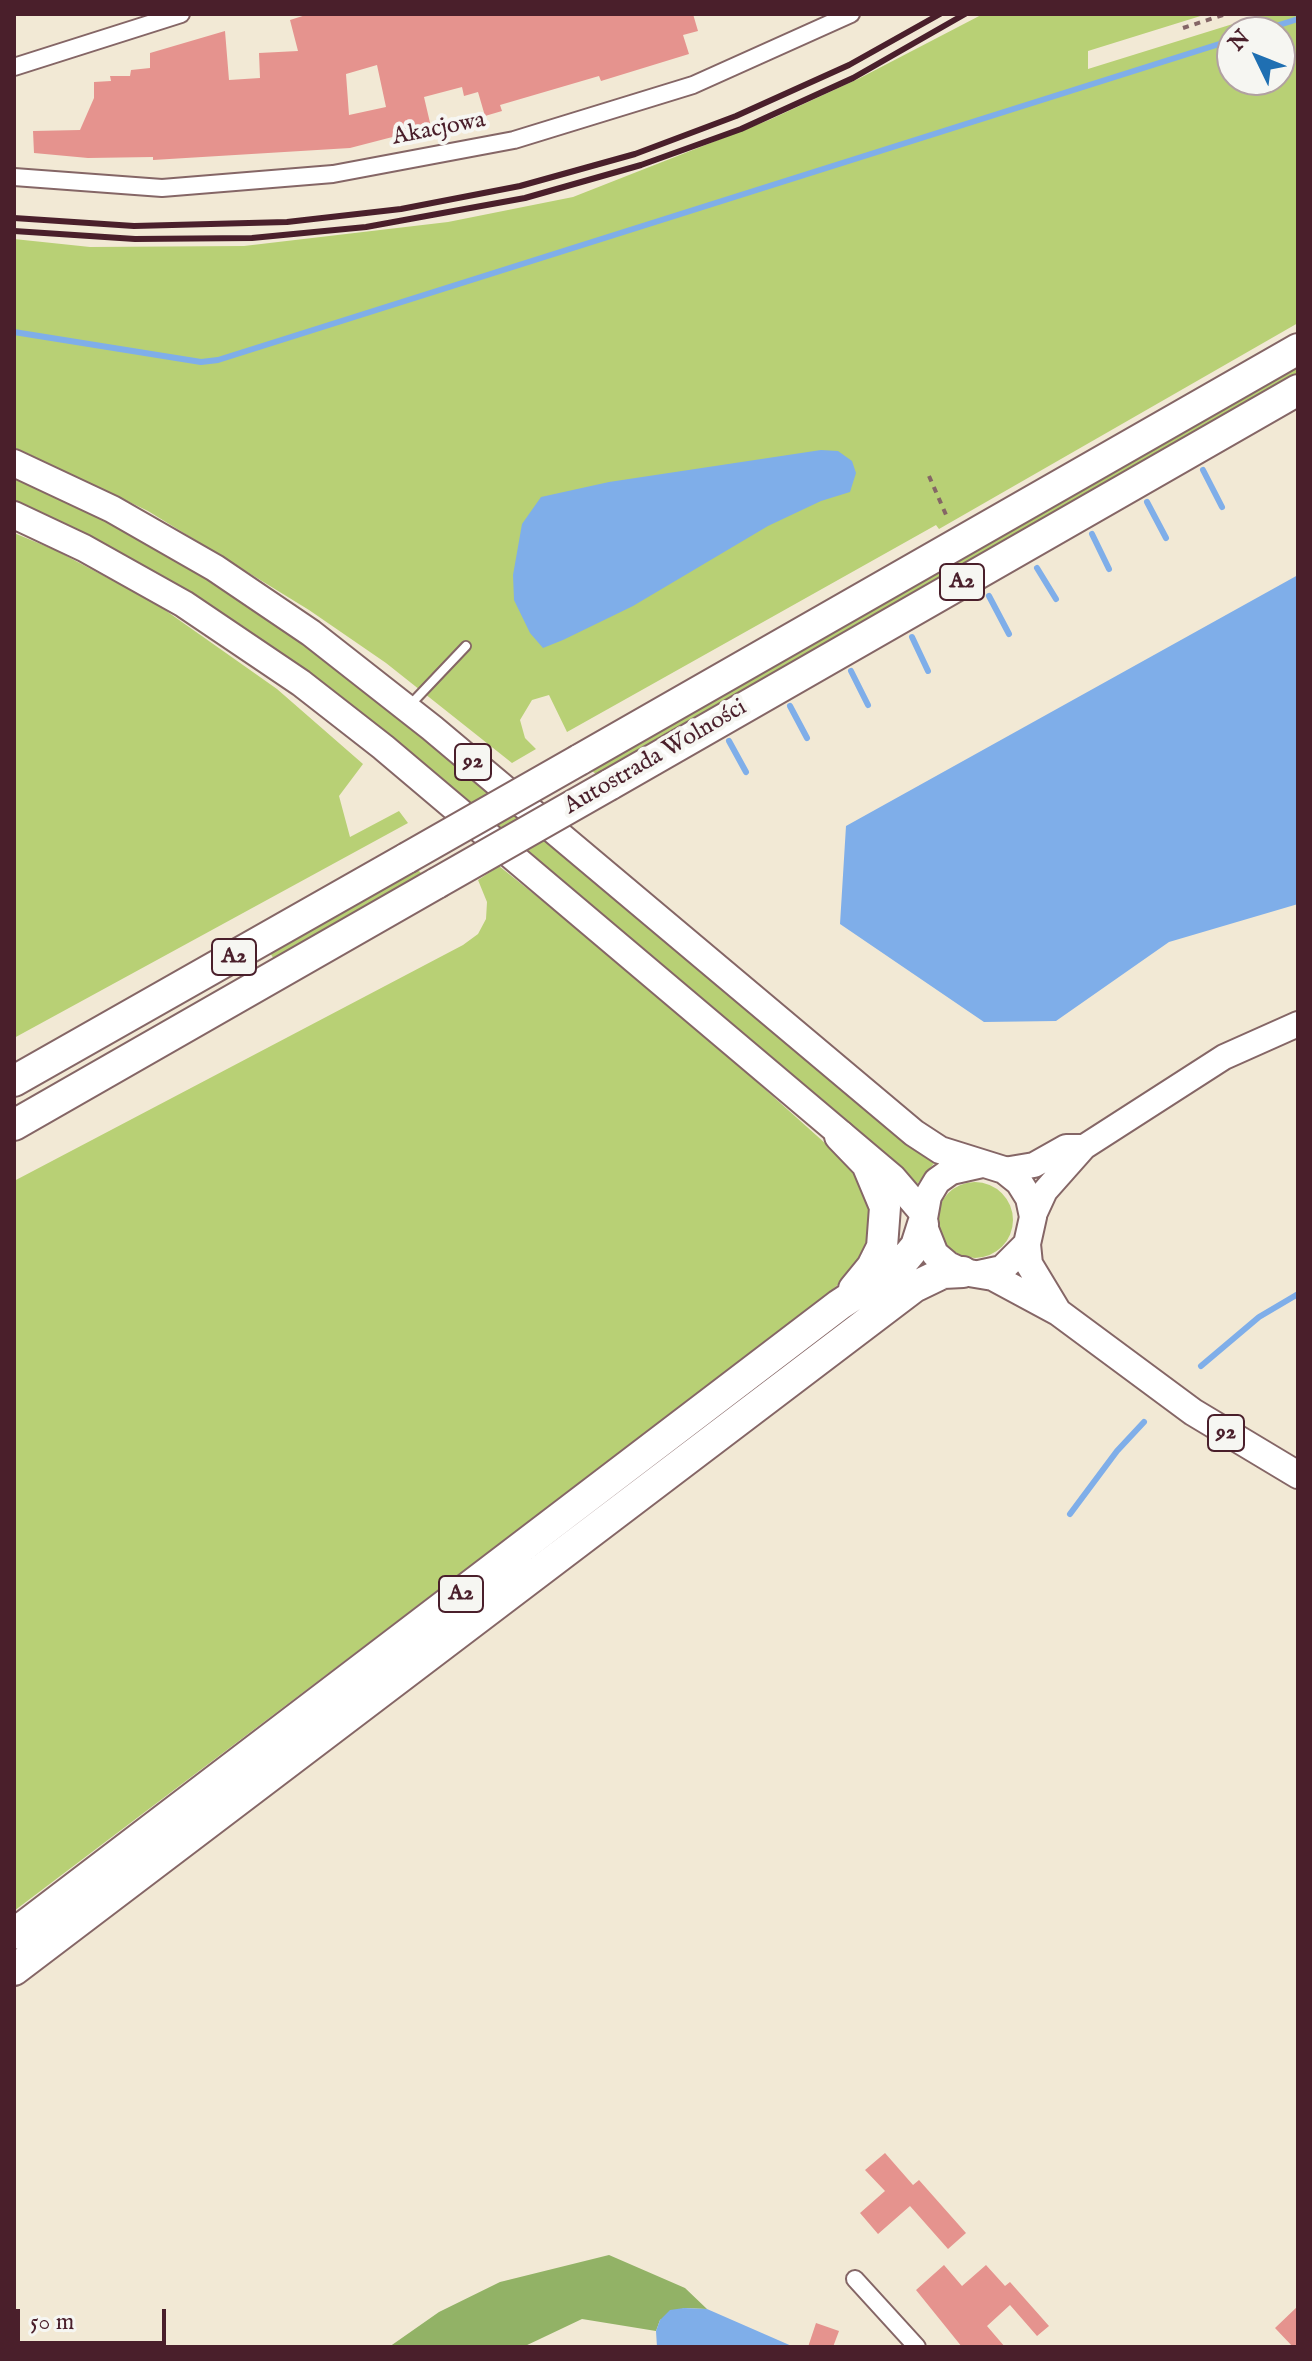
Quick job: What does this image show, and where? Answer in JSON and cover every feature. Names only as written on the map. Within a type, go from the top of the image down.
[{"type":"highway","name":"Autostrada Wolności","points":[[14,1081],[1298,349]]},
{"type":"highway","name":"Autostrada Wolności","points":[[14,1125],[1298,390]]},
{"type":"highway","name":"A2","points":[[14,1063],[83,1042]]},
{"type":"highway","name":"A2","points":[[839,1305],[877,1260],[886,1224],[885,1207],[876,1181],[867,1164],[840,1136]]},
{"type":"highway","name":"A2","points":[[14,1934],[839,1305],[901,1264],[916,1246],[923,1218]]},
{"type":"highway","name":"A2","points":[[14,1970],[914,1287],[943,1273],[971,1273]]},
{"type":"main road","name":"92","points":[[14,463],[112,509],[215,568],[311,633],[407,708],[914,1133],[940,1150],[994,1167]]},
{"type":"main road","name":"92","points":[[14,515],[84,548],[184,604],[301,683],[383,747],[901,1185],[923,1218],[935,1254],[971,1273],[1002,1281],[1058,1312],[1193,1412],[1298,1475]]},
{"type":"main road","points":[[923,1218],[937,1181],[968,1164],[994,1167],[1019,1182],[1029,1198],[1033,1217],[1027,1244],[1002,1269],[971,1273]]},
{"type":"main road","name":"92","points":[[1027,1244],[1029,1264],[1058,1312]]},
{"type":"street","points":[[14,67],[181,14]]},
{"type":"street","name":"Akacjowa","points":[[14,177],[162,188],[333,174],[514,140],[693,85],[851,14]]},
{"type":"street","points":[[1033,1217],[1045,1191],[1084,1147],[1224,1057],[1298,1024]]},
{"type":"street","points":[[994,1167],[1034,1165],[1066,1147],[1084,1147]]},
{"type":"street","points":[[855,2279],[917,2347]]},
{"type":"lane","points":[[407,708],[466,646]]},
{"type":"path","points":[[1183,28],[1226,14]]},
{"type":"path","points":[[929,476],[947,517]]},
{"type":"green space","points":[[983,14],[1207,14],[1088,51],[1088,69],[1216,29],[1216,96],[1296,96],[1296,16],[1259,16],[1298,14],[1298,323],[939,529],[936,525],[567,732],[549,695],[532,700],[520,720],[525,738],[536,749],[512,763],[386,663],[309,610],[148,511],[14,447],[14,239],[90,247],[244,246],[448,222],[573,197],[769,120],[860,78]]},
{"type":"green space","points":[[1298,364],[1298,376],[597,775],[590,769]]},
{"type":"green space","points":[[14,471],[58,491],[249,599],[478,775],[935,1162],[914,1188],[432,776],[14,505]]},
{"type":"green space","points":[[14,533],[55,550],[155,603],[277,689],[363,764],[339,796],[350,837],[399,811],[408,823],[14,1038]]},
{"type":"green space","points":[[499,866],[661,996],[826,1144],[857,1176],[873,1216],[869,1245],[850,1274],[815,1305],[14,1911],[14,1181],[463,945],[478,934],[486,919],[487,902],[478,880]]},
{"type":"green space","points":[[416,868],[424,876],[275,961],[269,951]]},
{"type":"green space","points":[[975,1182],[989,1185],[1002,1193],[1010,1206],[1013,1220],[1010,1234],[1002,1247],[989,1255],[975,1258],[961,1255],[948,1247],[940,1234],[937,1220],[940,1206],[948,1193],[961,1185]]},
{"type":"green space","points":[[609,2255],[685,2288],[707,2309],[684,2308],[660,2320],[656,2331],[582,2319],[523,2347],[389,2347],[439,2312],[500,2282]]},
{"type":"water","points":[[821,450],[838,451],[852,461],[856,473],[850,492],[821,501],[768,526],[633,606],[563,640],[543,648],[530,633],[514,600],[513,575],[522,524],[541,497],[609,482]]},
{"type":"water","points":[[1298,575],[1298,904],[1169,942],[1056,1021],[984,1022],[840,924],[846,826]]},
{"type":"water","points":[[707,2309],[794,2347],[657,2347],[656,2331],[660,2320],[670,2310]]},
{"type":"building","points":[[309,14],[693,14],[698,31],[683,35],[689,54],[601,81],[599,76],[500,105],[502,111],[485,116],[478,92],[464,96],[462,87],[424,97],[431,127],[350,148],[153,160],[153,157],[88,158],[34,153],[33,131],[80,130],[94,98],[94,82],[111,81],[110,76],[130,76],[131,70],[150,68],[150,53],[225,31],[229,80],[260,78],[259,53],[298,51],[290,20]],"holes":[[[377,65],[386,107],[349,115],[346,74]]]},
{"type":"building","points":[[885,2153],[913,2185],[919,2180],[966,2233],[948,2249],[910,2206],[878,2234],[860,2213],[885,2191],[865,2170]]},
{"type":"building","points":[[944,2265],[962,2286],[986,2265],[1005,2286],[1010,2282],[1049,2326],[1037,2336],[1010,2305],[987,2326],[1005,2347],[962,2347],[916,2290]]},
{"type":"building","points":[[1298,2306],[1298,2347],[1293,2347],[1275,2328]]},
{"type":"building","points":[[816,2323],[839,2331],[833,2347],[808,2347]]},
{"type":"waterway","points":[[14,332],[201,362],[218,360],[1216,45]]},
{"type":"waterway","points":[[1203,470],[1222,507]]},
{"type":"waterway","points":[[1147,502],[1166,538]]},
{"type":"waterway","points":[[1092,534],[1109,569]]},
{"type":"waterway","points":[[1037,568],[1056,599]]},
{"type":"waterway","points":[[989,596],[1009,634]]},
{"type":"waterway","points":[[912,637],[928,671]]},
{"type":"waterway","points":[[851,671],[868,705]]},
{"type":"waterway","points":[[790,706],[807,738]]},
{"type":"waterway","points":[[729,741],[746,772]]},
{"type":"waterway","points":[[1201,1366],[1259,1317],[1298,1294]]},
{"type":"waterway","points":[[1070,1514],[1117,1451],[1144,1422]]},
{"type":"railway","points":[[14,218],[134,226],[287,222],[401,209],[520,186],[635,154],[736,116],[849,65],[940,14]]},
{"type":"railway","points":[[14,231],[135,239],[252,238],[366,227],[525,198],[641,165],[741,129],[853,78],[965,14]]}]
